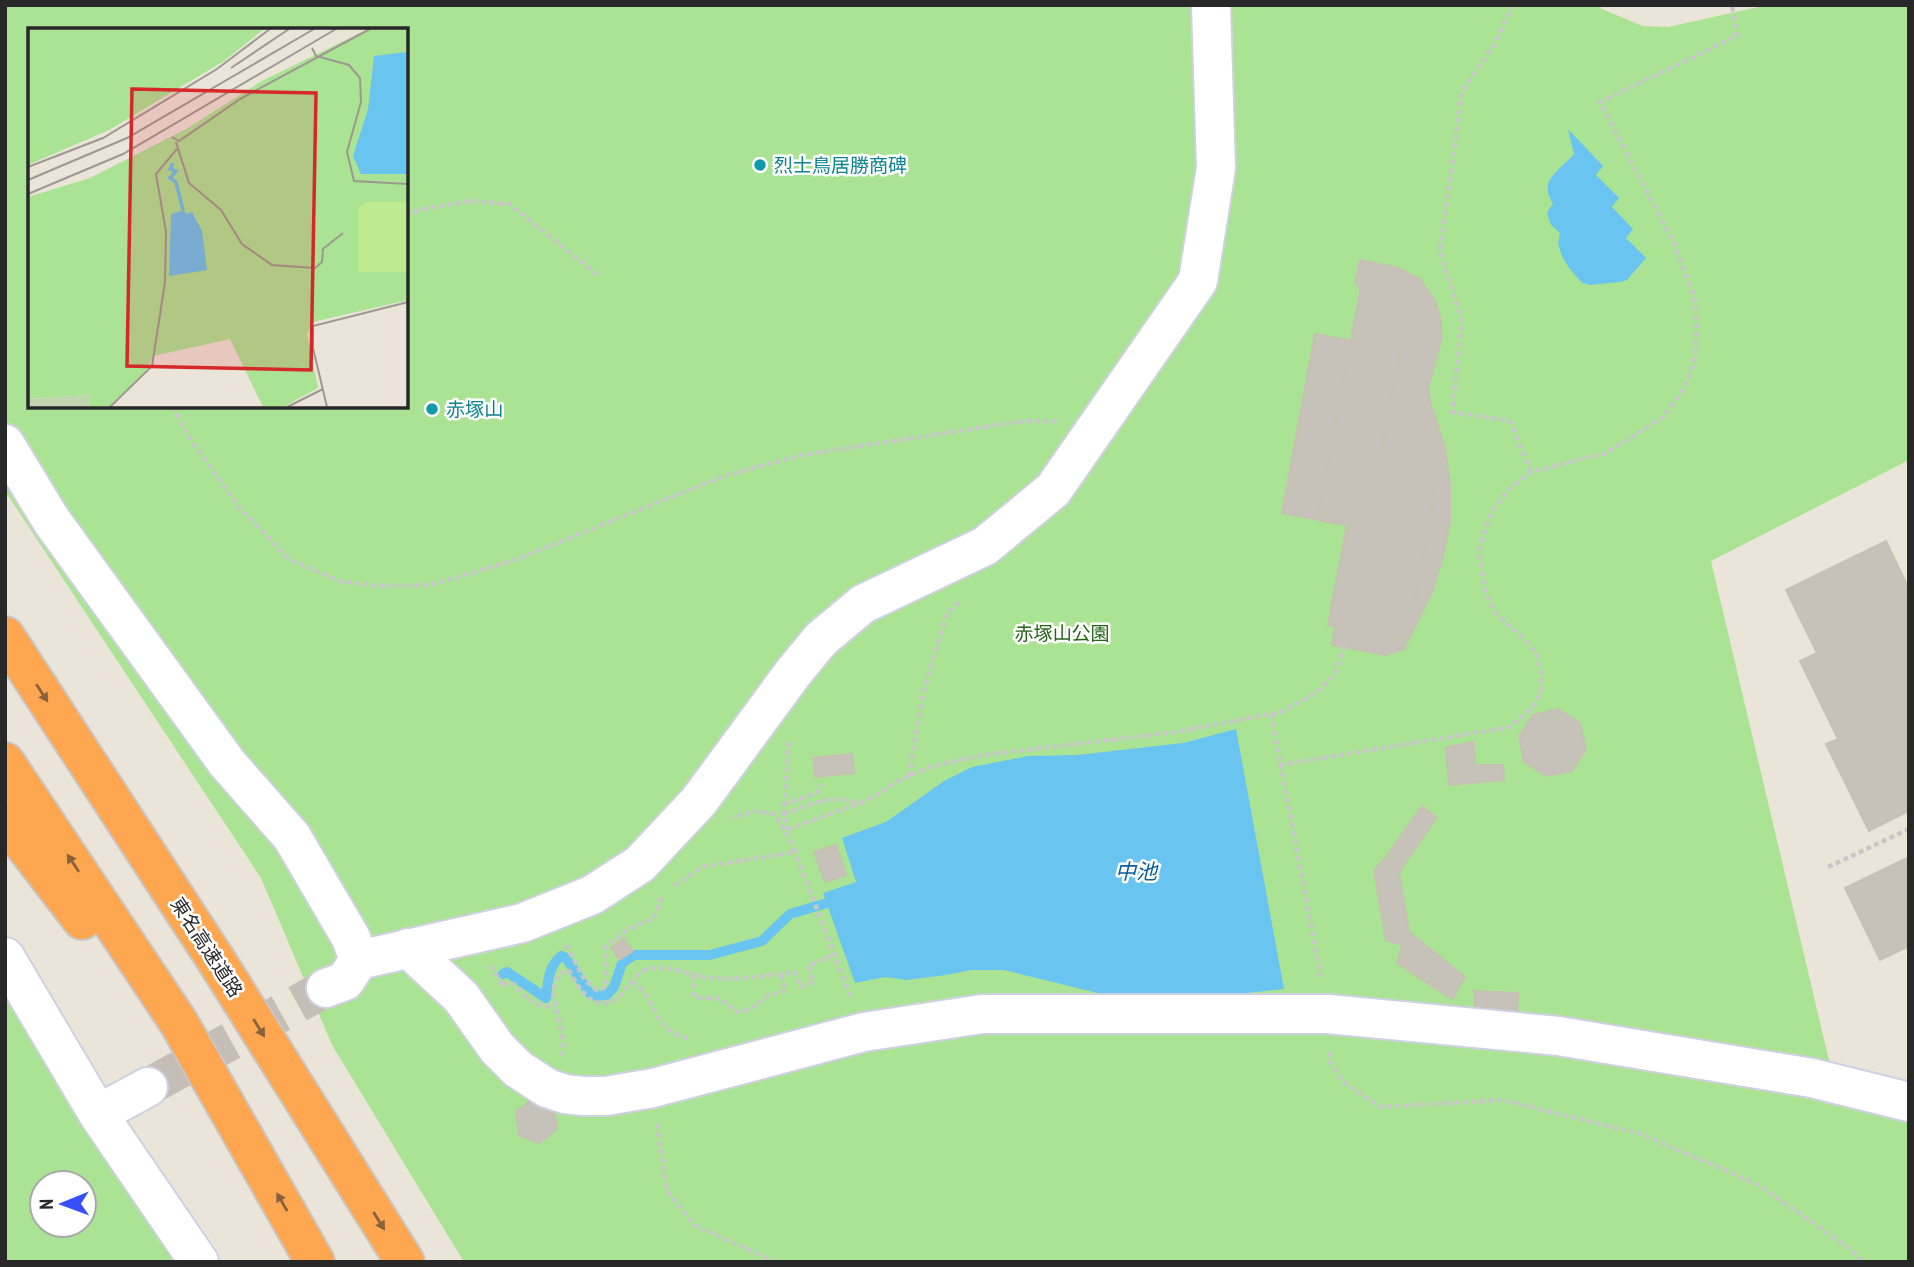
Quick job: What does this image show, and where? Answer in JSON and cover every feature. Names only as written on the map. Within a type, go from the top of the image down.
[{"type":"highway","name":"東名高速道路","points":[[5,636],[216,960],[405,1262]]},
{"type":"highway","points":[[5,762],[179,1023],[315,1262]]},
{"type":"highway","points":[[5,820],[88,928],[179,1023]]},
{"type":"street","points":[[326,988],[345,981],[359,960],[522,923],[592,895],[640,864],[699,801],[821,639],[863,604],[985,545],[1053,490],[1198,281],[1216,169],[1210,5]]},
{"type":"street","points":[[5,444],[51,520],[227,763],[292,837],[351,938],[359,960]]},
{"type":"street","points":[[408,948],[461,997],[497,1048],[518,1069],[547,1088],[565,1094],[606,1096],[653,1088],[864,1031],[982,1014],[1328,1014],[1558,1036],[1812,1078],[1909,1102]]},
{"type":"street","points":[[5,957],[98,1115],[199,1262]]},
{"type":"street","points":[[98,1115],[148,1087]]},
{"type":"path","points":[[1513,5],[1494,45],[1462,91],[1440,252],[1462,320],[1452,412],[1510,421],[1531,472]]},
{"type":"path","points":[[1280,765],[1510,727],[1532,708],[1541,692],[1541,671],[1536,656],[1528,643],[1496,613],[1485,592],[1479,551],[1493,510],[1508,489],[1531,472],[1606,453],[1662,418],[1682,392],[1694,363],[1697,329],[1695,297],[1673,241],[1600,102],[1737,36],[1732,5]]},
{"type":"path","points":[[408,213],[469,201],[509,204],[599,276]]},
{"type":"path","points":[[174,408],[188,436],[239,507],[289,559],[339,581],[378,586],[430,585],[512,561],[724,476],[802,455],[1024,421],[1100,422]]},
{"type":"path","points":[[909,777],[923,694],[947,613],[964,598]]},
{"type":"path","points":[[788,829],[860,803],[894,783],[932,766],[983,755],[1176,732],[1281,712],[1311,696],[1335,675],[1345,642]]},
{"type":"path","points":[[790,731],[784,814],[795,852]]},
{"type":"path","points":[[785,804],[817,793],[822,784]]},
{"type":"path","points":[[784,814],[836,798],[860,803]]},
{"type":"path","points":[[699,801],[718,817],[729,819],[753,811],[774,814],[786,830],[864,1031]]},
{"type":"path","points":[[1828,867],[1909,829]]},
{"type":"path","points":[[563,939],[585,980],[597,990],[606,987],[606,946],[624,932],[654,917],[666,887],[679,883],[702,867],[795,852]]},
{"type":"path","points":[[547,1088],[563,1048],[564,1035],[555,1008],[555,981],[560,973],[569,971],[581,990],[592,1001],[600,1003],[610,1002],[625,992],[638,974],[648,969],[668,968],[713,978],[761,977],[794,972],[801,987],[814,982],[808,966],[834,954]]},
{"type":"path","points":[[487,958],[503,984]]},
{"type":"path","points":[[694,975],[694,997],[720,999],[737,1012],[751,1009],[769,995],[786,991],[781,974]]},
{"type":"path","points":[[632,982],[647,995],[668,1031],[690,1039]]},
{"type":"path","points":[[461,997],[503,984],[514,984],[526,998],[536,1004],[555,1008]]},
{"type":"path","points":[[653,1088],[667,1191],[694,1225],[776,1262]]},
{"type":"green space","name":"赤塚山公園","points":[[5,5],[1598,5],[1643,26],[1668,27],[1767,5],[1909,5],[1909,460],[1711,561],[1836,1090],[1909,1117],[1909,1262],[464,1262],[332,1045],[261,878],[5,491]]},
{"type":"green space","points":[[5,992],[80,1119],[175,1262],[5,1262]]},
{"type":"water","points":[[1568,129],[1603,166],[1596,175],[1619,198],[1612,207],[1633,229],[1626,238],[1646,258],[1627,280],[1590,285],[1582,283],[1562,256],[1558,243],[1560,233],[1551,225],[1547,213],[1553,203],[1548,188],[1552,176],[1574,154]]},
{"type":"water","name":"中池","points":[[1236,729],[1284,989],[1191,999],[1134,998],[1102,994],[1004,970],[971,970],[906,980],[885,977],[855,983],[823,893],[856,882],[842,838],[886,822],[944,781],[972,767],[1029,756],[1077,755],[1183,743]]},
{"type":"building","points":[[1360,260],[1398,268],[1420,279],[1435,301],[1442,337],[1428,388],[1445,448],[1450,485],[1450,522],[1432,592],[1404,649],[1385,655],[1332,645],[1335,625],[1328,625],[1347,525],[1317,520],[1360,292],[1355,283]]},
{"type":"building","points":[[1315,334],[1400,350],[1381,453],[1440,464],[1408,639],[1328,625],[1347,525],[1282,513]]},
{"type":"building","points":[[1886,541],[1909,589],[1909,811],[1869,831],[1826,744],[1838,739],[1800,661],[1817,653],[1786,590]]},
{"type":"building","points":[[1558,709],[1580,723],[1586,749],[1572,771],[1546,776],[1524,762],[1519,736],[1533,715]]},
{"type":"building","points":[[1474,742],[1475,765],[1503,765],[1504,780],[1449,785],[1446,747]]},
{"type":"building","points":[[852,754],[854,773],[815,777],[813,758]]},
{"type":"building","points":[[1422,806],[1436,818],[1399,872],[1409,932],[1465,977],[1452,999],[1397,963],[1402,945],[1386,940],[1374,871]]},
{"type":"building","points":[[836,845],[846,875],[825,882],[814,852]]},
{"type":"building","points":[[1909,857],[1909,946],[1880,960],[1845,888]]},
{"type":"building","points":[[624,938],[633,951],[619,960],[611,948]]},
{"type":"building","points":[[1475,991],[1518,993],[1517,1021],[1474,1018]]},
{"type":"building","points":[[533,1099],[554,1107],[557,1129],[539,1143],[519,1135],[516,1112]]},
{"type":"waterway","points":[[503,974],[507,972],[546,998],[551,970],[561,956],[566,958],[589,993],[596,996],[607,995],[614,987],[622,963],[634,955],[710,955],[762,941],[790,914],[827,903]]},
{"type":"tunnel","points":[[148,1087],[326,988]]},
{"type":"place","name":"烈士鳥居勝商碑","points":[[760,165]]},
{"type":"place","name":"赤塚山","points":[[432,409]]}]
